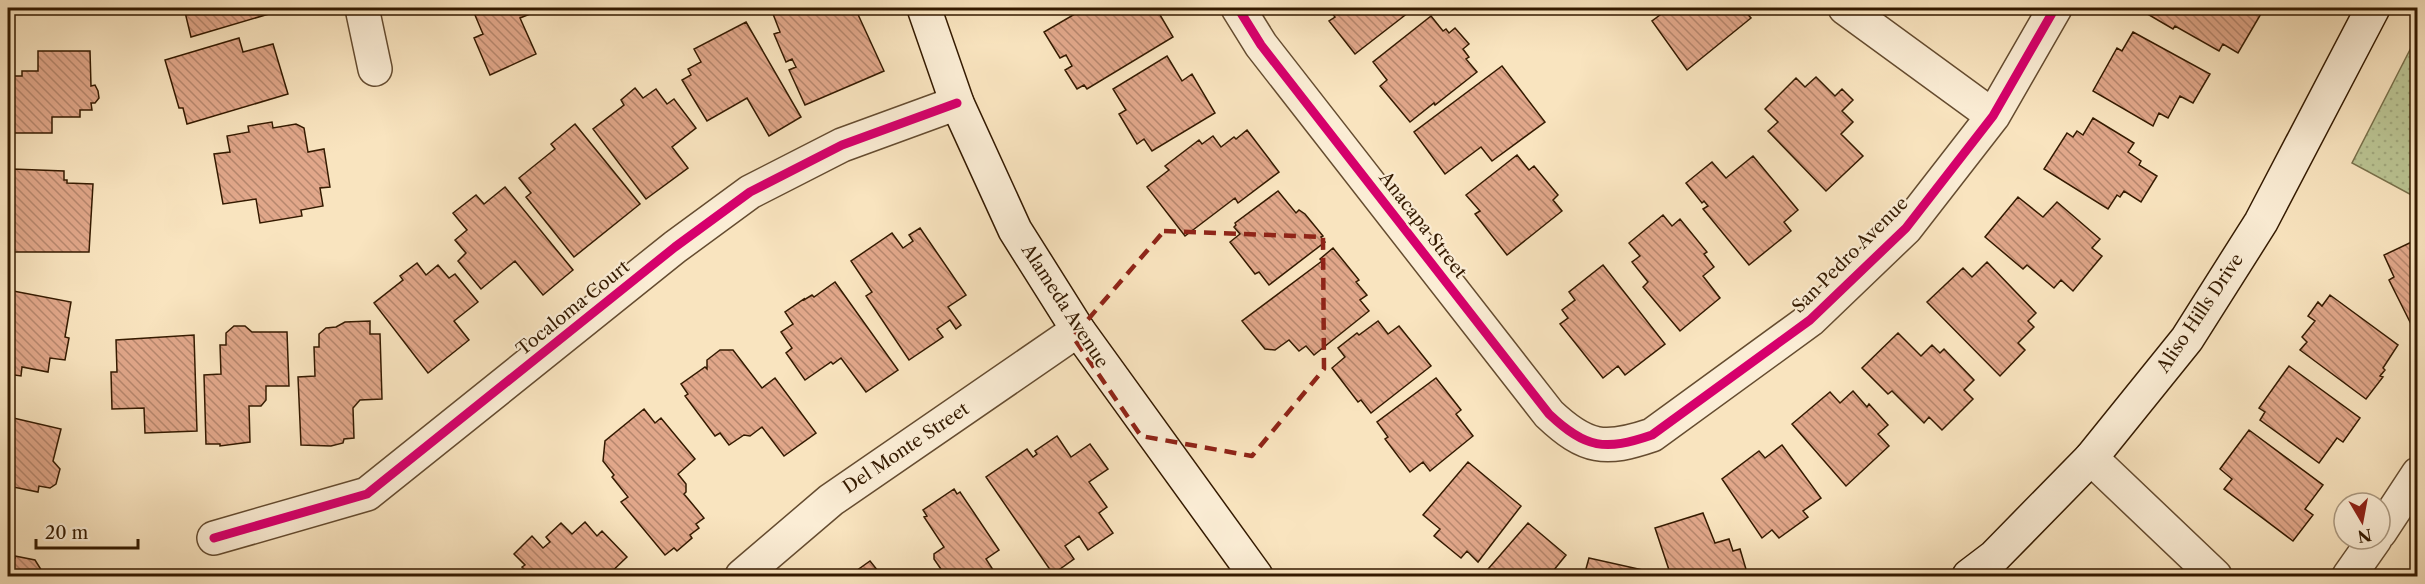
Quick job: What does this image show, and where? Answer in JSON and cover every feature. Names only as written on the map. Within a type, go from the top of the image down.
[{"type":"street","points":[[362,8],[375,69]]},
{"type":"street","name":"Alameda Avenue","points":[[924,8],[957,103],[1015,230],[1078,330],[1256,576]]},
{"type":"street","name":"Anacapa Street","points":[[1238,8],[1261,45],[1549,414],[1569,433],[1597,446]]},
{"type":"street","points":[[1845,8],[1993,116]]},
{"type":"street","name":"San Pedro Avenue","points":[[1597,446],[1626,444],[1652,435],[1810,320],[1906,228],[1993,116],[2055,8]]},
{"type":"street","name":"Aliso Hills Drive","points":[[1969,576],[1994,557],[2091,458],[2187,339],[2261,222],[2373,8]]},
{"type":"street","name":"Tocaloma Court","points":[[214,538],[367,494],[675,247],[750,192],[842,145],[957,103]]},
{"type":"street","name":"Del Monte Street","points":[[742,576],[831,500],[1078,330]]},
{"type":"street","points":[[2091,458],[2215,576]]},
{"type":"street","points":[[2392,514],[2418,474]]},
{"type":"street","points":[[2349,576],[2367,551]]},
{"type":"highlighted area","points":[[1164,231],[1323,237],[1324,369],[1252,456],[1141,436],[1073,337]]},
{"type":"green space","points":[[2417,36],[2418,198],[2352,163]]},
{"type":"building","points":[[184,8],[289,8],[191,37]]},
{"type":"building","points":[[439,8],[456,8],[442,14]]},
{"type":"building","points":[[472,8],[545,8],[520,18],[536,54],[490,75],[474,38],[483,34]]},
{"type":"building","points":[[788,8],[855,8],[884,71],[805,105],[789,70],[796,67],[792,59],[786,62],[774,34],[780,32],[773,14]]},
{"type":"building","points":[[1085,8],[1156,8],[1173,37],[1087,89],[1084,85],[1077,89],[1065,70],[1072,66],[1066,55],[1060,58],[1044,32]]},
{"type":"building","points":[[1328,8],[1413,9],[1355,54],[1329,21],[1335,17]]},
{"type":"building","points":[[1660,8],[1742,8],[1751,18],[1687,70],[1652,21],[1664,12]]},
{"type":"building","points":[[2147,8],[2253,8],[2262,12],[2238,53],[2223,44],[2219,51],[2175,26],[2173,29],[2144,12]]},
{"type":"building","points":[[1431,16],[1443,31],[1446,29],[1449,33],[1455,28],[1469,44],[1463,49],[1469,57],[1466,59],[1477,72],[1410,122],[1380,86],[1387,80],[1373,62]]},
{"type":"building","points":[[746,22],[801,117],[769,136],[747,98],[707,121],[682,80],[691,75],[688,69],[701,62],[694,49]]},
{"type":"building","points":[[2133,32],[2210,74],[2193,103],[2180,96],[2168,118],[2159,113],[2153,126],[2093,91],[2117,48],[2122,51]]},
{"type":"building","points":[[239,38],[243,52],[273,44],[288,94],[187,124],[183,108],[179,108],[165,60]]},
{"type":"building","points":[[38,51],[90,51],[91,86],[95,85],[99,98],[95,103],[91,103],[92,110],[80,110],[80,117],[52,117],[52,133],[8,133],[8,76],[22,76],[22,71],[38,71]]},
{"type":"building","points":[[1167,56],[1182,81],[1192,74],[1215,113],[1152,151],[1144,139],[1137,144],[1119,114],[1126,110],[1113,89]]},
{"type":"building","points":[[1502,66],[1545,122],[1492,161],[1481,147],[1445,174],[1414,132]]},
{"type":"building","points":[[1816,77],[1835,96],[1842,89],[1853,100],[1842,111],[1853,122],[1841,134],[1863,156],[1826,191],[1768,131],[1778,122],[1765,109],[1796,78],[1805,87]]},
{"type":"building","points":[[635,88],[643,98],[656,89],[667,104],[674,99],[696,128],[672,147],[688,168],[646,199],[593,129],[624,105],[621,100]]},
{"type":"building","points":[[2093,118],[2134,143],[2128,152],[2141,161],[2139,165],[2157,176],[2141,202],[2124,191],[2120,197],[2117,195],[2108,209],[2044,169],[2067,133],[2073,137],[2077,131],[2083,135]]},
{"type":"building","points":[[272,122],[273,128],[296,124],[304,128],[308,152],[324,149],[330,187],[320,188],[323,206],[301,210],[302,216],[260,223],[256,199],[223,204],[214,154],[230,152],[227,136],[249,132],[248,126]]},
{"type":"building","points":[[575,124],[640,204],[574,257],[526,197],[531,193],[519,178],[555,149],[551,144]]},
{"type":"building","points":[[1247,130],[1279,172],[1238,203],[1235,198],[1185,236],[1147,187],[1169,170],[1165,166],[1199,140],[1202,144],[1213,136],[1221,147]]},
{"type":"building","points":[[1517,155],[1529,170],[1534,166],[1558,195],[1553,200],[1562,211],[1507,255],[1475,214],[1480,211],[1466,195]]},
{"type":"building","points":[[1753,156],[1798,210],[1784,222],[1791,231],[1749,265],[1703,209],[1708,206],[1704,201],[1702,203],[1686,183],[1712,162],[1726,178]]},
{"type":"building","points":[[12,169],[64,171],[64,180],[67,180],[67,183],[93,184],[89,252],[8,252],[8,201],[10,201]]},
{"type":"building","points":[[505,187],[573,270],[543,295],[515,261],[481,289],[458,261],[466,253],[455,240],[467,230],[453,213],[476,195],[484,204]]},
{"type":"building","points":[[1278,191],[1296,213],[1299,210],[1305,214],[1323,236],[1321,237],[1325,242],[1269,285],[1259,272],[1255,274],[1230,242],[1240,234],[1234,227],[1235,223]]},
{"type":"building","points":[[2018,197],[2043,217],[2057,202],[2100,239],[2092,248],[2102,256],[2073,291],[2061,280],[2054,288],[2027,265],[2023,269],[1985,237]]},
{"type":"building","points":[[1663,215],[1672,226],[1680,219],[1707,252],[1704,254],[1714,267],[1703,276],[1720,298],[1680,331],[1643,287],[1648,282],[1632,262],[1640,256],[1629,243]]},
{"type":"building","points":[[920,228],[966,295],[948,307],[961,325],[956,329],[950,320],[937,329],[943,337],[909,360],[866,296],[872,292],[851,261],[892,233],[903,248],[913,241],[909,235]]},
{"type":"building","points":[[2418,239],[2418,338],[2389,280],[2394,277],[2384,255]]},
{"type":"building","points":[[1333,248],[1359,280],[1356,282],[1367,295],[1360,300],[1369,311],[1314,355],[1306,346],[1299,351],[1289,340],[1275,350],[1265,349],[1242,321],[1322,261],[1320,259]]},
{"type":"building","points":[[1987,262],[2036,313],[2028,321],[2034,327],[2018,343],[2025,350],[2000,376],[1927,302],[1963,268],[1972,277]]},
{"type":"building","points":[[417,263],[426,275],[438,265],[449,278],[455,274],[478,302],[454,321],[469,340],[428,373],[374,303],[403,280],[400,276]]},
{"type":"building","points":[[1603,265],[1665,344],[1625,375],[1618,366],[1603,378],[1560,324],[1568,318],[1562,310],[1575,300],[1569,292]]},
{"type":"building","points":[[835,282],[898,370],[866,392],[841,358],[833,364],[831,362],[805,380],[786,353],[792,348],[781,332],[793,324],[785,312],[804,299],[812,295],[814,297]]},
{"type":"building","points":[[8,290],[71,302],[65,337],[69,338],[65,360],[50,358],[48,372],[22,367],[21,376],[8,374]]},
{"type":"building","points":[[2330,295],[2398,345],[2383,368],[2385,370],[2380,376],[2383,377],[2366,399],[2300,350],[2307,342],[2302,337],[2315,321],[2308,316],[2318,302],[2322,306]]},
{"type":"building","points":[[370,321],[370,334],[380,334],[382,399],[360,400],[353,408],[354,438],[344,439],[343,443],[331,446],[301,445],[298,377],[315,376],[314,347],[319,347],[319,334],[326,328],[336,327],[345,322]]},
{"type":"building","points":[[1378,321],[1388,334],[1399,326],[1431,366],[1371,413],[1361,400],[1358,402],[1332,368],[1345,357],[1338,348],[1357,333],[1359,335]]},
{"type":"building","points":[[234,326],[245,326],[252,332],[287,332],[289,386],[266,386],[266,400],[261,406],[249,406],[250,442],[220,446],[220,444],[206,444],[204,375],[221,374],[220,345],[226,345],[226,333]]},
{"type":"building","points":[[1898,333],[1921,356],[1932,345],[1940,353],[1944,349],[1974,380],[1964,390],[1973,399],[1942,430],[1929,417],[1924,423],[1892,391],[1888,394],[1862,368]]},
{"type":"building","points":[[194,335],[197,431],[145,433],[144,408],[112,409],[111,372],[117,372],[116,340]]},
{"type":"building","points":[[720,350],[733,350],[762,388],[775,378],[816,433],[784,456],[762,427],[750,436],[744,435],[729,445],[720,433],[715,436],[685,396],[688,394],[681,384],[705,367],[707,369],[707,360]]},
{"type":"building","points":[[2289,366],[2360,418],[2343,442],[2337,438],[2319,463],[2260,420],[2265,412],[2259,408]]},
{"type":"building","points":[[1436,378],[1461,410],[1456,414],[1473,436],[1430,471],[1423,462],[1410,472],[1385,439],[1388,437],[1377,422]]},
{"type":"building","points":[[1853,391],[1867,407],[1869,404],[1888,425],[1878,434],[1889,446],[1846,486],[1792,424],[1830,392],[1840,403]]},
{"type":"building","points":[[644,409],[655,423],[661,418],[695,459],[678,474],[686,484],[684,494],[704,518],[696,524],[699,528],[690,535],[692,538],[677,551],[674,548],[665,555],[621,502],[628,497],[603,461],[605,441]]},
{"type":"building","points":[[9,417],[61,429],[53,461],[60,469],[56,484],[50,488],[39,486],[38,492],[8,486]]},
{"type":"building","points":[[2249,430],[2323,485],[2305,509],[2313,515],[2293,541],[2224,489],[2232,479],[2220,469]]},
{"type":"building","points":[[1057,436],[1071,457],[1090,444],[1108,469],[1089,482],[1107,507],[1099,513],[1113,533],[1088,550],[1079,536],[1065,546],[1074,559],[1053,574],[986,477],[1027,449],[1033,457],[1037,454],[1035,451]]},
{"type":"building","points":[[1782,445],[1821,498],[1803,511],[1808,517],[1779,538],[1772,530],[1762,538],[1722,479],[1759,451],[1765,458]]},
{"type":"building","points":[[1468,462],[1521,506],[1478,562],[1467,551],[1461,558],[1434,536],[1440,529],[1423,515]]},
{"type":"building","points":[[954,489],[957,494],[960,492],[999,550],[986,559],[997,576],[944,576],[934,559],[934,554],[944,547],[924,517],[927,516],[923,510]]},
{"type":"building","points":[[1703,513],[1715,543],[1729,539],[1733,551],[1740,549],[1748,576],[1671,576],[1655,528]]},
{"type":"building","points":[[585,522],[597,536],[602,531],[627,557],[607,576],[531,576],[522,567],[525,565],[514,554],[532,536],[543,548],[550,542],[546,537],[561,523],[572,534]]},
{"type":"building","points":[[1528,523],[1566,555],[1549,576],[1482,576]]},
{"type":"building","points":[[15,556],[35,560],[45,576],[8,576],[8,557],[15,558]]},
{"type":"building","points":[[1589,558],[1643,570],[1641,576],[1584,576]]},
{"type":"building","points":[[870,561],[882,576],[849,576]]},
{"type":"cycle path","points":[[1238,8],[1261,45],[1549,414],[1562,426],[1585,440],[1609,445],[1652,435],[1810,320],[1906,228],[1993,116],[2055,8]]},
{"type":"cycle path","points":[[214,538],[367,494],[675,247],[750,192],[842,145],[957,103]]}]
